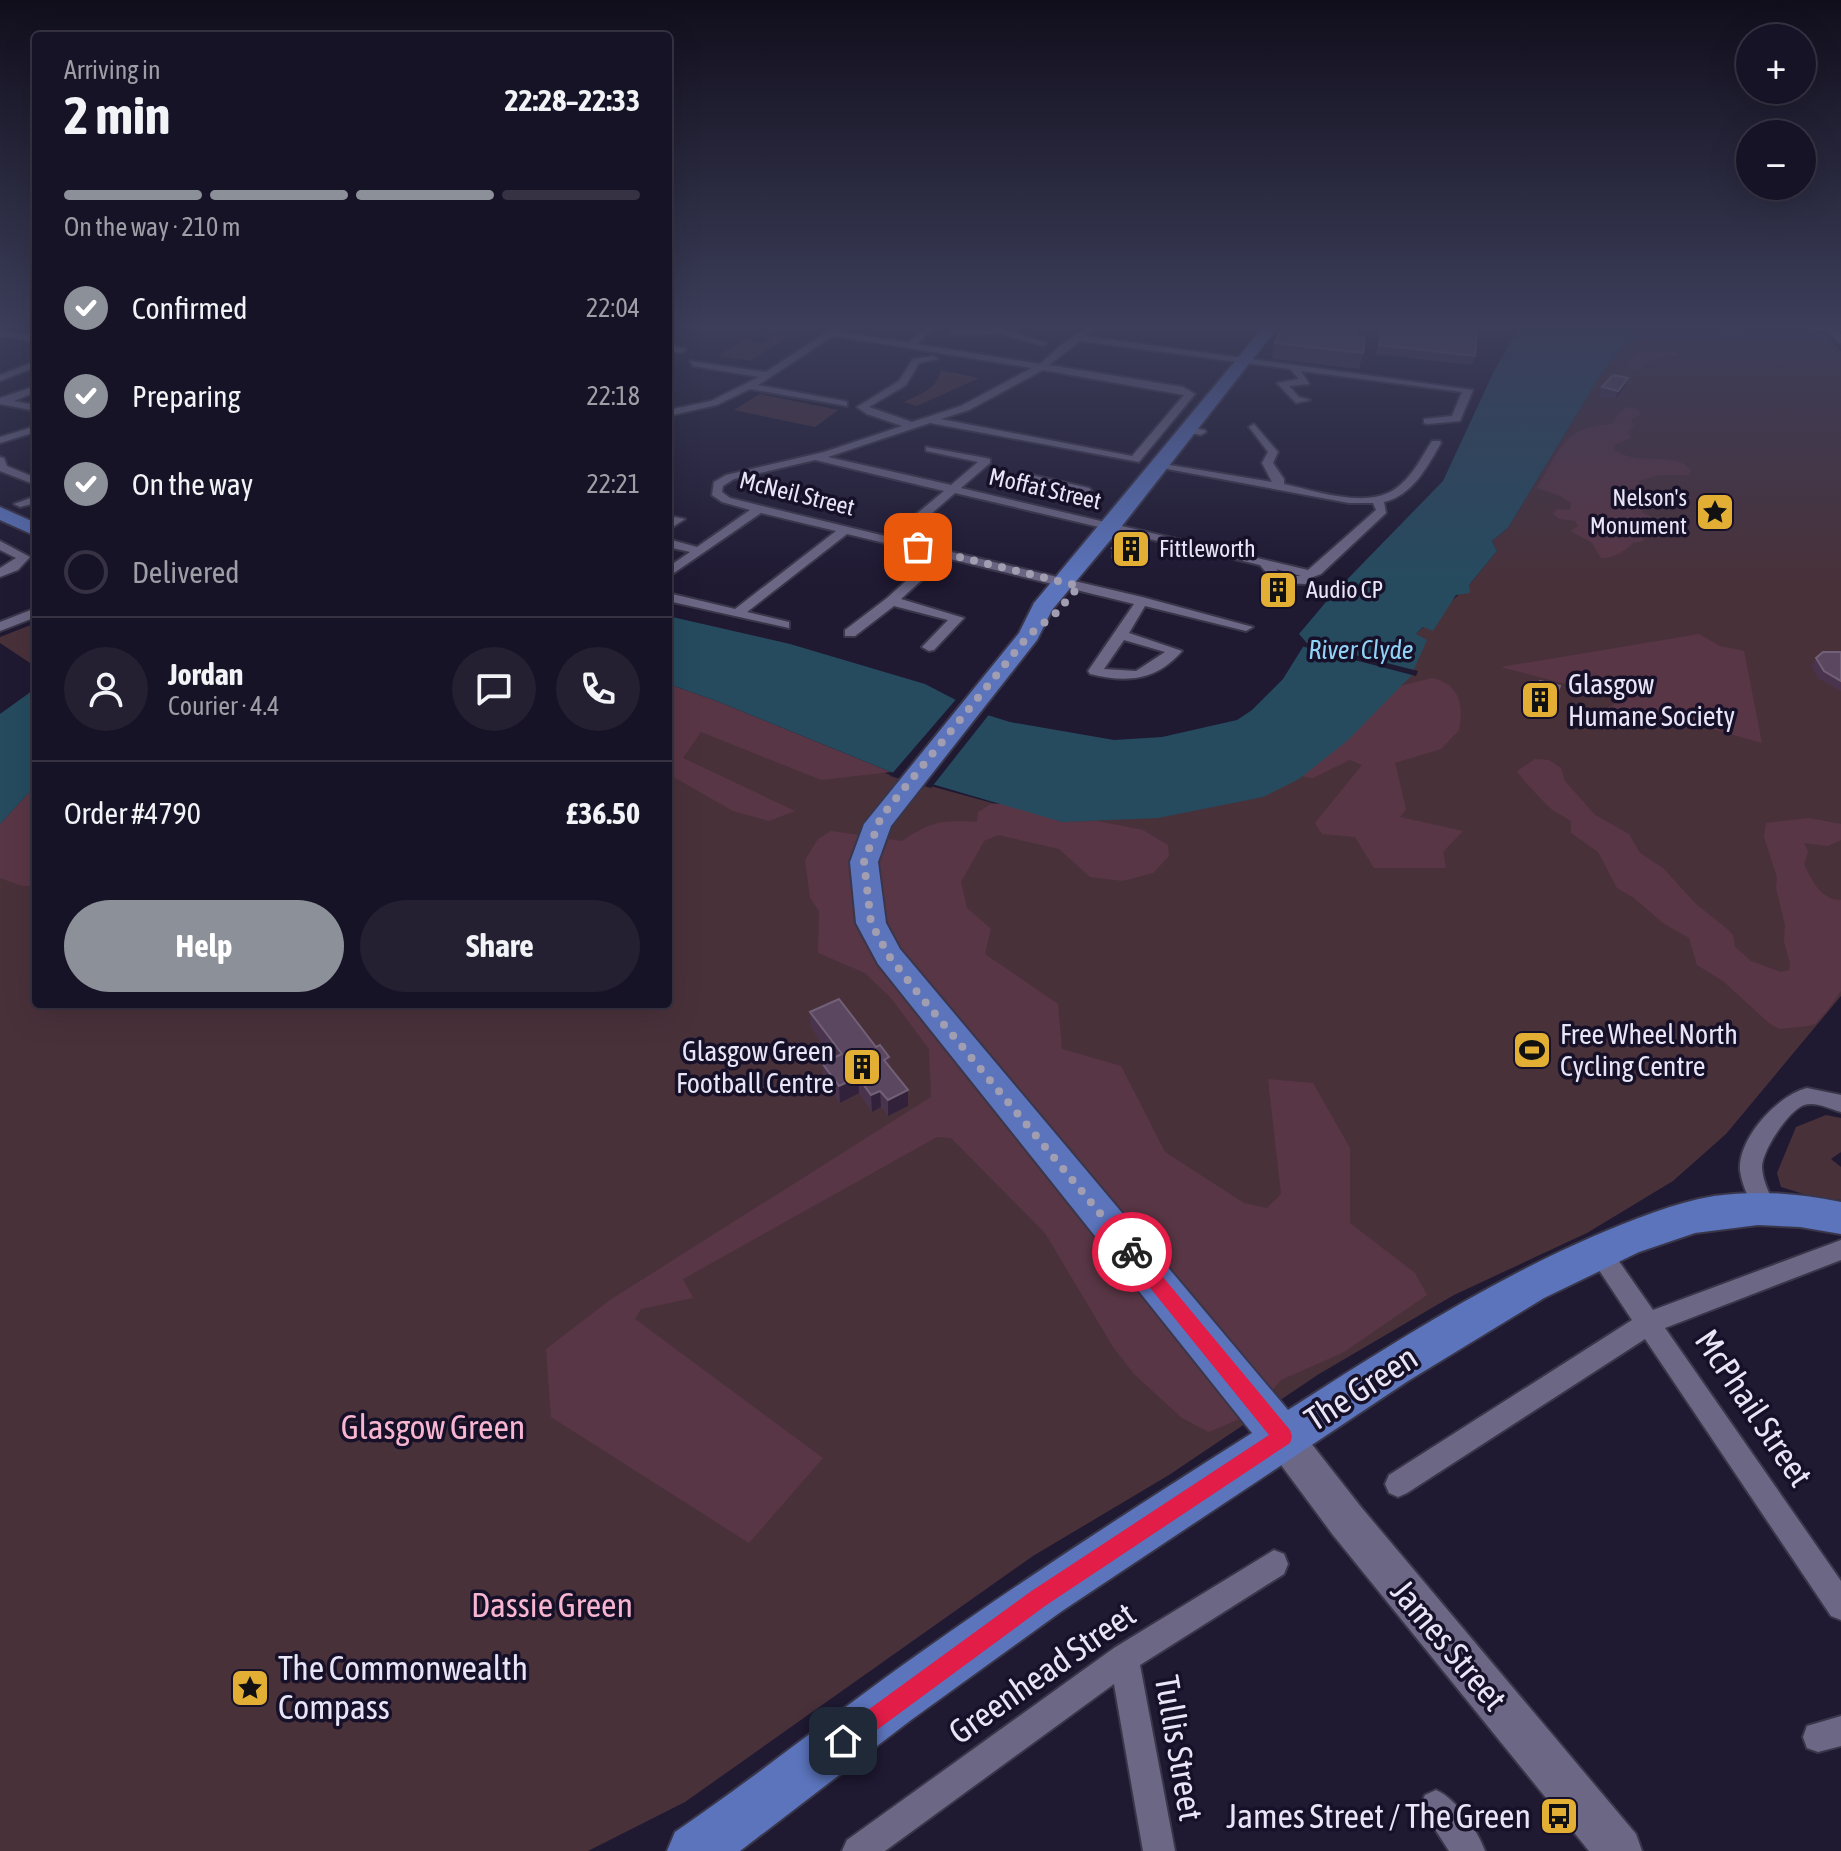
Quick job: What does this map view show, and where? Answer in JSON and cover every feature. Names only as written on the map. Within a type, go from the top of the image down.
[{"type":"main road","points":[[1211,410],[1071,584],[1056,613],[1029,635],[884,813],[864,862],[871,923],[889,956],[1283,1437]]},
{"type":"main road","points":[[0,496],[31,505]]},
{"type":"main road","points":[[0,513],[32,528]]},
{"type":"main road","name":"The Green","points":[[694,1851],[1038,1599],[1445,1333],[1566,1268],[1677,1221],[1712,1213],[1766,1210],[1796,1210],[1841,1218]]},
{"type":"street","points":[[866,410],[895,417],[914,427]]},
{"type":"street","points":[[814,457],[933,421],[955,410]]},
{"type":"street","points":[[933,421],[1135,460],[1177,410]]},
{"type":"street","points":[[1428,421],[1456,419],[1460,410]]},
{"type":"street","points":[[1254,427],[1273,452],[1267,463],[1278,479],[1278,487]]},
{"type":"street","points":[[0,440],[32,430]]},
{"type":"street","points":[[1168,466],[1349,500],[1377,500],[1398,495],[1436,443]]},
{"type":"street","points":[[893,540],[986,461],[930,449]]},
{"type":"street","name":"McNeil Street","points":[[814,457],[730,477],[716,489],[722,498],[759,509],[1246,627]]},
{"type":"street","name":"Moffat Street","points":[[814,457],[953,490],[1050,498],[1117,528],[1308,574],[1317,571],[1382,511],[1377,500]]},
{"type":"street","points":[[0,460],[2,468],[32,480]]},
{"type":"street","points":[[1028,477],[1050,498],[1085,490]]},
{"type":"street","points":[[672,570],[759,509]]},
{"type":"street","points":[[739,612],[846,529]]},
{"type":"street","points":[[672,544],[699,551]]},
{"type":"street","points":[[0,545],[24,557],[0,573]]},
{"type":"street","points":[[850,633],[892,601],[944,553]]},
{"type":"street","points":[[672,598],[784,625]]},
{"type":"street","points":[[892,601],[962,613],[929,647]]},
{"type":"street","points":[[1121,635],[1175,651],[1158,668],[1137,676],[1113,676],[1095,671],[1142,601]]},
{"type":"street","points":[[6,624],[32,614]]},
{"type":"street","points":[[1766,1210],[1755,1190],[1752,1156],[1786,1106],[1805,1095],[1841,1104]]},
{"type":"street","points":[[1398,1484],[1651,1322],[1841,1250]]},
{"type":"street","name":"McPhail Street","points":[[1601,1254],[1651,1322],[1841,1606]]},
{"type":"street","name":"James Street","points":[[1283,1437],[1347,1521],[1619,1851]]},
{"type":"street","name":"Greenhead Street","points":[[858,1851],[1124,1658],[1274,1564]]},
{"type":"street","name":"Tullis Street","points":[[1124,1658],[1159,1851]]},
{"type":"street","points":[[1436,1806],[1469,1851]]},
{"type":"green space","points":[[736,410],[837,410],[815,427]]},
{"type":"green space","name":"Glasgow Green","points":[[1579,410],[1841,410],[1841,996],[1726,1134],[1673,1181],[1587,1233],[1454,1295],[1319,1374],[1169,1475],[1033,1556],[685,1802],[588,1851],[0,1851],[0,824],[32,789],[32,1008],[672,1008],[672,687],[712,700],[890,775],[1062,822],[1426,640],[1415,635],[1469,585],[1497,551],[1492,541],[1508,528]]},
{"type":"green space","points":[[32,625],[32,662],[0,643],[0,637]]},
{"type":"green space","points":[[1826,1115],[1841,1118],[1841,1152],[1831,1159],[1841,1167],[1841,1200],[1810,1196],[1781,1187],[1777,1173],[1796,1127]]},
{"type":"shaded area","points":[[1639,410],[1640,415],[1631,420],[1634,425],[1628,431],[1631,438],[1616,444],[1614,450],[1635,457],[1675,461],[1691,470],[1688,475],[1659,475],[1639,481],[1650,500],[1642,512],[1663,523],[1658,531],[1645,535],[1643,541],[1633,543],[1614,556],[1601,558],[1591,542],[1570,531],[1578,526],[1575,521],[1559,519],[1553,513],[1557,509],[1570,510],[1571,503],[1537,488],[1564,443],[1582,430],[1611,424],[1621,411]]},
{"type":"shaded area","points":[[1699,634],[1720,646],[1744,651],[1762,743],[1646,710],[1601,730],[1586,722],[1622,699],[1501,667]]},
{"type":"shaded area","points":[[1432,678],[1448,685],[1458,696],[1461,711],[1459,730],[1441,749],[1395,763],[1406,809],[1400,817],[1463,831],[1443,852],[1446,868],[1374,868],[1355,837],[1322,834],[1315,823],[1362,765],[1350,760],[1313,778],[1300,776],[1396,687]]},
{"type":"shaded area","points":[[672,685],[891,772],[821,780],[701,732],[683,758],[795,811],[769,821],[733,811],[672,776]]},
{"type":"shaded area","points":[[1535,759],[1549,760],[1561,768],[1565,781],[1595,815],[1629,834],[1640,853],[1663,868],[1696,904],[1726,928],[1733,935],[1735,947],[1751,961],[1781,972],[1789,970],[1790,963],[1784,942],[1785,925],[1776,888],[1777,877],[1764,837],[1766,823],[1809,818],[1841,824],[1841,840],[1828,846],[1804,843],[1808,852],[1804,864],[1814,883],[1828,897],[1841,900],[1841,991],[1827,1011],[1815,1024],[1780,1029],[1770,1024],[1723,981],[1697,965],[1689,938],[1663,923],[1617,888],[1598,852],[1571,833],[1571,822],[1551,809],[1519,774],[1517,771]]},
{"type":"shaded area","points":[[32,789],[32,886],[22,886],[0,878],[0,824]]},
{"type":"shaded area","points":[[1007,803],[1062,822],[1097,821],[1143,830],[1168,845],[1169,856],[1153,873],[1123,881],[1090,877],[1059,849],[998,835],[984,841],[961,882],[967,908],[991,929],[985,954],[1058,1004],[1062,1049],[1121,1066],[1165,1152],[1244,1203],[1267,1208],[1281,1194],[1268,1079],[1313,1083],[1350,1148],[1350,1223],[1415,1273],[1427,1295],[1344,1352],[1281,1380],[1251,1414],[1209,1432],[1182,1418],[1134,1374],[1113,1347],[1045,1233],[951,1138],[937,1137],[683,1279],[693,1298],[641,1309],[635,1319],[823,1458],[749,1543],[551,1417],[546,1349],[610,1300],[931,1097],[929,1049],[891,998],[865,973],[818,953],[819,911],[810,898],[805,860],[818,839],[831,831],[902,841],[938,823],[977,822],[978,812],[991,804]]},
{"type":"water","name":"River Clyde","points":[[1476,410],[1579,410],[1508,528],[1492,541],[1497,551],[1469,585],[1470,593],[1456,595],[1433,631],[1423,627],[1416,634],[1427,640],[1411,676],[1347,741],[1299,779],[1263,797],[1158,818],[1062,822],[891,772],[672,685],[672,617],[790,644],[925,684],[981,713],[1010,722],[1114,740],[1162,737],[1237,720],[1252,710],[1283,679],[1306,642],[1299,634],[1331,596],[1443,481]]},
{"type":"water","points":[[32,691],[32,789],[0,824],[0,714]]},
{"type":"pier","points":[[1300,641],[1418,671],[1416,676],[1301,646]]},
{"type":"pier","points":[[958,697],[991,712],[931,788],[890,776]]},
{"type":"building","points":[[929,518],[947,522],[933,535],[914,530]]},
{"type":"building","points":[[1127,530],[1150,535],[1135,553],[1112,548]]},
{"type":"building","points":[[1823,652],[1841,652],[1841,681],[1824,671],[1816,658]]},
{"type":"building","points":[[1540,681],[1560,686],[1555,698],[1535,692]]},
{"type":"building","name":"Glasgow Green Football Centre","points":[[839,999],[876,1047],[880,1045],[889,1057],[884,1060],[908,1090],[888,1100],[880,1091],[871,1095],[858,1077],[839,1086],[822,1063],[842,1054],[810,1012]]},
{"type":"way so far","points":[[918,547],[1079,586],[1056,613],[1029,635],[881,817],[864,862],[871,923],[889,956],[917,992],[1132,1252]]},
{"type":"place","name":"Nelson's Monument","points":[[1715,512]]},
{"type":"place","name":"Fittleworth","points":[[1131,549]]},
{"type":"place","name":"Audio CP","points":[[1278,590]]},
{"type":"place","name":"Glasgow Humane Society","points":[[1540,700]]},
{"type":"place","name":"Free Wheel North Cycling Centre","points":[[1532,1050]]},
{"type":"place","name":"Glasgow Green Football Centre","points":[[862,1067]]},
{"type":"place","name":"The Commonwealth Compass","points":[[250,1688]]},
{"type":"place","name":"James Street / The Green","points":[[1559,1816]]},
{"type":"route","points":[[843,1741],[1038,1599],[1283,1437],[1132,1252]]},
{"type":"park label","name":"Dassie Green","points":[[552,1605]]}]
